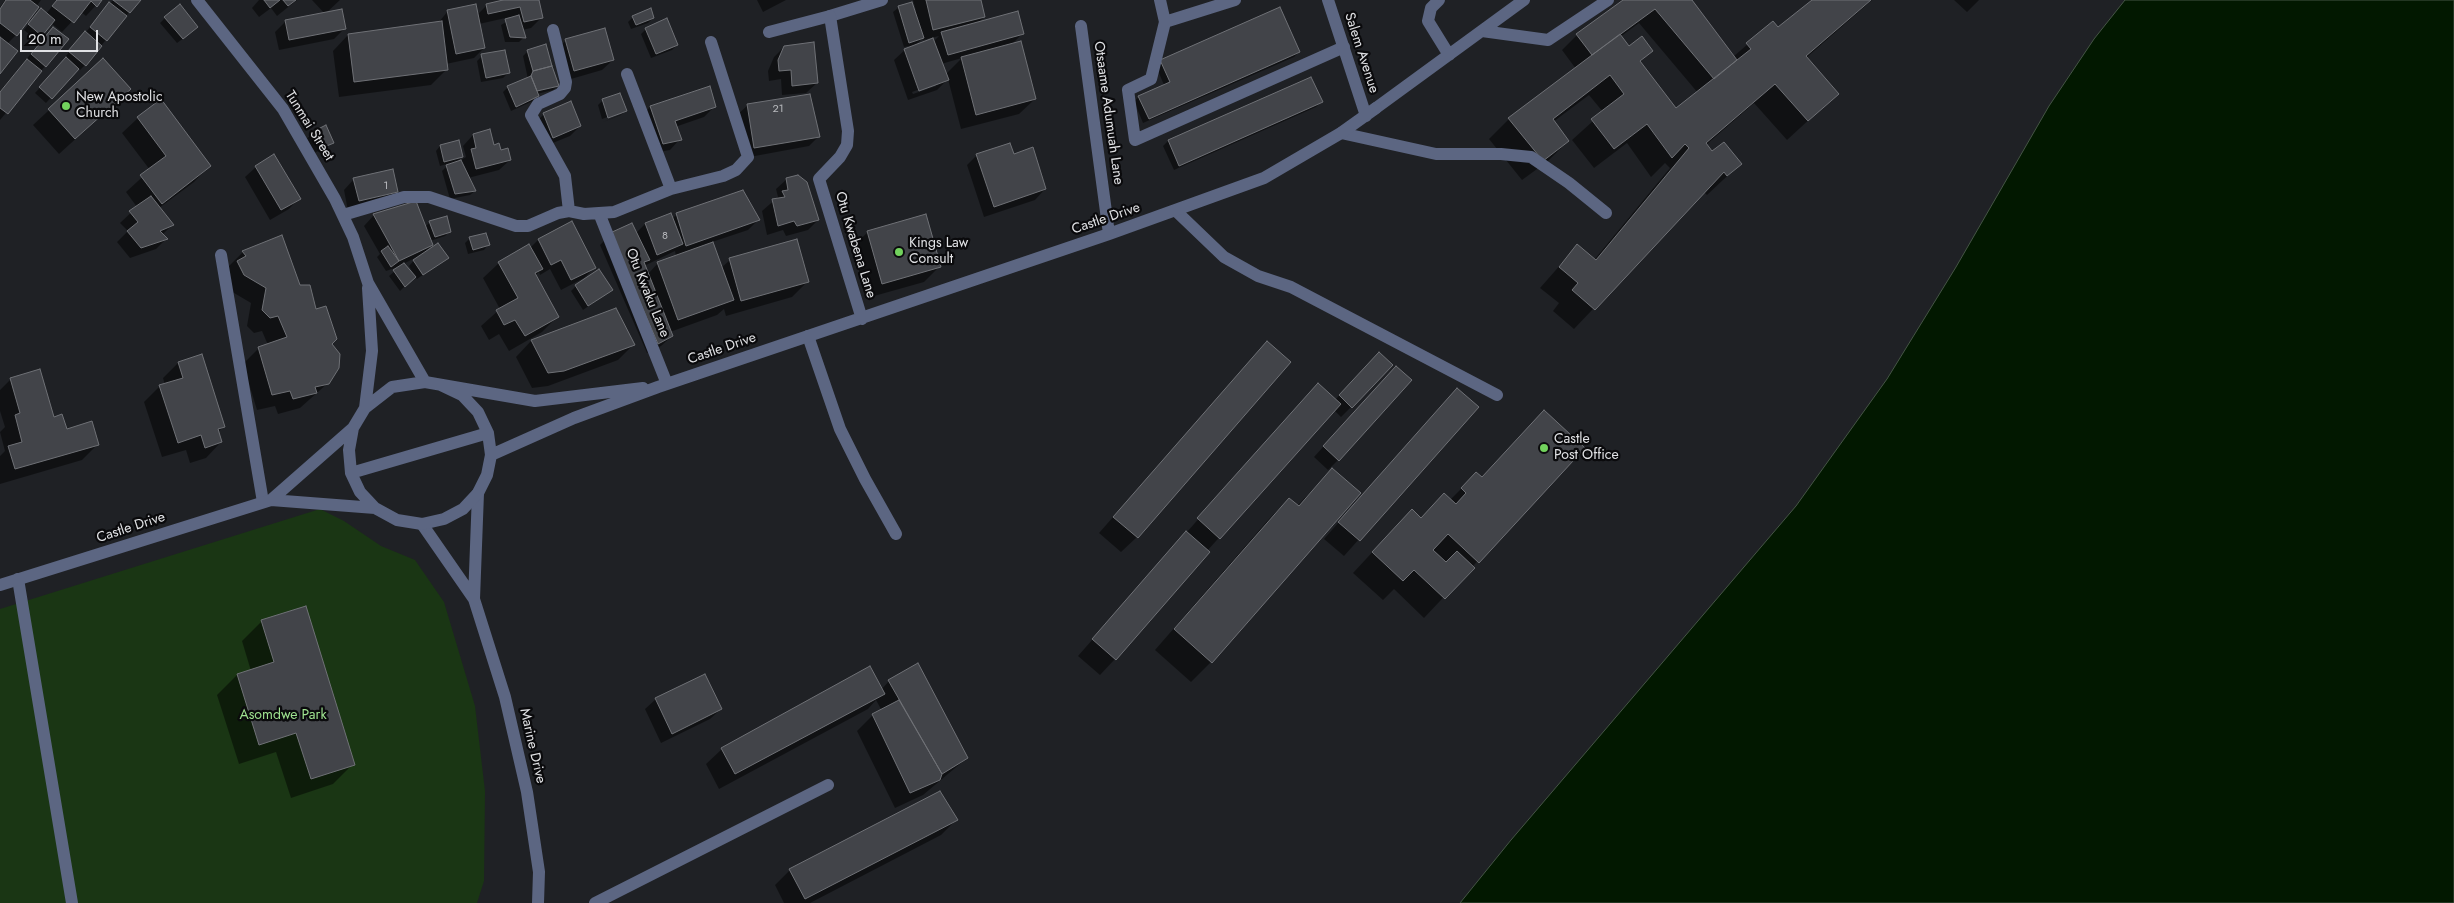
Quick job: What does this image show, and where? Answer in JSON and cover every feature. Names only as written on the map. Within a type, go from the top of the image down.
[{"type":"street","name":"Tunmai Street","points":[[197,0],[283,109],[343,215],[353,237],[368,283],[425,382]]},
{"type":"street","points":[[769,32],[882,0]]},
{"type":"street","points":[[1160,0],[1165,22],[1151,79],[1128,90],[1135,140],[1344,48]]},
{"type":"street","points":[[1165,22],[1235,0]]},
{"type":"street","name":"Salem Avenue","points":[[1328,0],[1344,48],[1371,112]]},
{"type":"street","points":[[1439,0],[1432,8],[1428,21],[1448,55]]},
{"type":"street","name":"Castle Drive","points":[[491,455],[574,418],[662,385],[862,319],[1176,211],[1264,178],[1341,133],[1524,0]]},
{"type":"street","points":[[1482,31],[1548,40],[1608,0]]},
{"type":"street","name":"Otu Kwabena Lane","points":[[830,16],[848,131],[846,145],[840,156],[819,179],[862,319]]},
{"type":"street","name":"Otsaame Adumuah Lane","points":[[1081,26],[1109,234]]},
{"type":"street","points":[[553,30],[566,82],[565,88],[560,94],[538,104],[531,115],[565,176],[569,211]]},
{"type":"street","points":[[343,215],[404,197],[429,198],[516,226],[528,226],[558,213],[569,211],[584,214],[614,212],[671,189],[723,176],[736,170],[748,158],[711,42]]},
{"type":"street","points":[[627,74],[671,189]]},
{"type":"street","points":[[1341,133],[1436,154],[1501,154],[1531,157],[1570,183],[1606,213]]},
{"type":"street","points":[[1176,211],[1224,257],[1258,276],[1291,288],[1497,395]]},
{"type":"street","name":"Otu Kwaku Lane","points":[[599,213],[662,385]]},
{"type":"street","points":[[220,255],[267,501]]},
{"type":"street","name":"Tunmai Street","points":[[364,408],[372,351],[368,283]]},
{"type":"street","points":[[808,336],[840,429],[896,534]]},
{"type":"street","points":[[425,382],[392,388],[364,408],[353,428],[348,450],[351,473],[360,492],[375,508],[397,520],[422,524],[444,520],[462,509],[478,493],[487,475],[491,455],[488,433],[478,412],[462,395],[441,385]]},
{"type":"street","name":"Castle Drive","points":[[425,382],[535,402],[662,385]]},
{"type":"street","name":"Castle Drive","points":[[267,501],[322,457],[353,428]]},
{"type":"street","points":[[351,473],[488,433]]},
{"type":"street","name":"Marine Drive","points":[[474,599],[478,493]]},
{"type":"street","name":"Castle Drive","points":[[0,585],[267,501],[375,508]]},
{"type":"street","name":"Marine Drive","points":[[422,524],[474,599],[505,697],[527,792],[539,872],[538,903]]},
{"type":"street","points":[[18,579],[72,903]]},
{"type":"street","points":[[594,903],[828,785]]},
{"type":"green space","name":"Asomdwe Park","points":[[320,509],[344,521],[381,546],[415,560],[444,602],[475,706],[485,791],[484,881],[477,903],[0,903],[0,609]]},
{"type":"shaded area","points":[[2125,0],[2454,0],[2454,903],[1460,903],[1511,840],[1796,506],[1887,379],[1956,267],[2049,106],[2094,39]]},
{"type":"building","points":[[6,0],[30,0],[39,7],[17,36],[0,23],[0,9]]},
{"type":"building","points":[[57,0],[102,0],[97,7],[91,1],[74,23],[52,6]]},
{"type":"building","points":[[113,0],[141,0],[130,13]]},
{"type":"building","points":[[264,0],[280,0],[270,8]]},
{"type":"building","points":[[283,0],[296,0],[288,6]]},
{"type":"building","points":[[503,0],[539,0],[543,18],[524,22],[520,7],[488,14],[486,4]]},
{"type":"building","points":[[926,0],[981,0],[985,17],[933,30]]},
{"type":"building","points":[[1623,0],[1692,0],[1737,60],[1714,79],[1655,9],[1592,55],[1576,34]]},
{"type":"building","points":[[1812,0],[1871,0],[1806,56],[1839,94],[1808,121],[1775,84],[1706,143],[1712,151],[1724,142],[1742,164],[1727,176],[1724,172],[1595,310],[1572,290],[1578,283],[1559,267],[1577,244],[1596,260],[1689,148],[1685,144],[1672,158],[1647,124],[1614,149],[1591,119],[1624,94],[1610,75],[1553,119],[1569,141],[1543,161],[1508,118],[1620,34],[1629,46],[1642,36],[1653,51],[1640,61],[1676,108],[1751,49],[1746,43],[1773,21],[1778,27]]},
{"type":"building","points":[[109,2],[127,16],[107,41],[90,27]]},
{"type":"building","points":[[912,2],[924,38],[909,43],[898,6]]},
{"type":"building","points":[[180,4],[198,27],[183,39],[164,17]]},
{"type":"building","points":[[476,4],[485,48],[456,54],[447,10]]},
{"type":"building","points":[[1280,7],[1300,52],[1149,119],[1138,96],[1170,82],[1160,60]]},
{"type":"building","points":[[41,8],[55,20],[42,36],[28,24]]},
{"type":"building","points":[[651,8],[654,18],[636,25],[632,16]]},
{"type":"building","points":[[342,9],[346,29],[289,40],[285,20]]},
{"type":"building","points":[[1018,11],[1024,34],[948,55],[941,32]]},
{"type":"building","points":[[519,15],[526,38],[510,37],[505,19]]},
{"type":"building","points":[[667,18],[678,45],[656,54],[645,28]]},
{"type":"building","points":[[442,21],[448,70],[354,82],[348,34]]},
{"type":"building","points":[[53,27],[69,39],[46,67],[31,54]]},
{"type":"building","points":[[605,28],[614,60],[574,71],[565,39]]},
{"type":"building","points":[[85,31],[102,46],[86,66],[68,51]]},
{"type":"building","points":[[0,37],[18,51],[0,74]]},
{"type":"building","points":[[933,38],[949,80],[919,91],[904,49]]},
{"type":"building","points":[[1021,41],[1036,99],[976,115],[961,57]]},
{"type":"building","points":[[814,42],[818,83],[792,86],[791,70],[779,71],[778,60],[784,46]]},
{"type":"building","points":[[546,44],[552,66],[533,71],[527,50]]},
{"type":"building","points":[[505,50],[510,73],[486,78],[481,54]]},
{"type":"building","points":[[66,57],[79,69],[52,99],[39,87]]},
{"type":"building","points":[[103,58],[131,89],[75,139],[48,109]]},
{"type":"building","points":[[27,59],[42,71],[8,114],[0,108],[0,92]]},
{"type":"building","points":[[552,66],[559,86],[537,91],[531,76],[533,71]]},
{"type":"building","points":[[531,76],[539,96],[516,107],[507,86]]},
{"type":"building","points":[[1311,77],[1323,102],[1179,166],[1168,140]]},
{"type":"building","points":[[710,86],[716,107],[675,121],[682,140],[663,144],[650,106]]},
{"type":"building","points":[[620,93],[627,111],[608,118],[602,99]]},
{"type":"building","points":[[810,94],[820,137],[754,148],[747,104]]},
{"type":"building","points":[[161,99],[211,166],[162,204],[140,175],[166,156],[137,117]]},
{"type":"building","points":[[571,101],[581,126],[553,138],[543,113]]},
{"type":"building","points":[[326,125],[334,143],[319,149],[312,132]]},
{"type":"building","points":[[490,129],[494,145],[499,143],[501,150],[508,148],[511,160],[476,169],[471,149],[476,148],[473,134]]},
{"type":"building","points":[[459,140],[463,157],[444,162],[440,145]]},
{"type":"building","points":[[1010,143],[1014,154],[1033,147],[1046,189],[994,207],[976,154]]},
{"type":"building","points":[[274,154],[301,199],[281,210],[255,166]]},
{"type":"building","points":[[461,160],[476,191],[455,194],[446,165]]},
{"type":"building","points":[[393,169],[398,192],[359,201],[353,178]]},
{"type":"building","points":[[798,175],[807,182],[819,220],[797,226],[794,221],[778,226],[772,199],[785,197],[782,191],[788,190],[786,178]]},
{"type":"building","points":[[743,190],[760,220],[686,246],[676,213]]},
{"type":"building","points":[[151,196],[174,225],[160,231],[168,239],[141,248],[127,231],[138,222],[129,211]]},
{"type":"building","points":[[416,201],[433,245],[399,261],[373,214]]},
{"type":"building","points":[[671,213],[683,244],[657,255],[645,223]]},
{"type":"building","points":[[926,214],[941,267],[882,284],[867,231]]},
{"type":"building","points":[[447,216],[451,232],[435,237],[429,221]]},
{"type":"building","points":[[572,221],[596,268],[571,280],[561,260],[551,265],[538,239]]},
{"type":"building","points":[[632,223],[650,260],[644,262],[673,336],[658,344],[610,233]]},
{"type":"building","points":[[486,233],[490,245],[473,250],[469,237]]},
{"type":"building","points":[[282,235],[300,285],[310,285],[316,309],[326,306],[337,339],[332,344],[340,354],[339,368],[329,384],[315,387],[317,393],[293,399],[290,391],[272,395],[258,347],[287,337],[278,316],[270,318],[262,310],[266,288],[244,275],[237,261],[246,256],[242,251]]},
{"type":"building","points":[[797,239],[809,282],[741,301],[729,258]]},
{"type":"building","points":[[713,242],[734,300],[678,320],[657,262]]},
{"type":"building","points":[[438,243],[449,258],[423,275],[413,260]]},
{"type":"building","points":[[529,244],[543,269],[535,273],[559,317],[525,336],[515,320],[504,325],[496,310],[518,298],[498,262]]},
{"type":"building","points":[[388,246],[399,261],[391,267],[381,251]]},
{"type":"building","points":[[404,263],[416,277],[405,287],[393,270]]},
{"type":"building","points":[[599,269],[613,290],[588,306],[575,285]]},
{"type":"building","points":[[616,308],[635,345],[564,371],[548,373],[531,340]]},
{"type":"building","points":[[1267,341],[1291,362],[1138,538],[1113,517]]},
{"type":"building","points":[[1379,352],[1393,365],[1352,408],[1339,395]]},
{"type":"building","points":[[202,354],[225,427],[218,429],[222,442],[205,448],[201,435],[178,443],[159,385],[183,378],[178,362]]},
{"type":"building","points":[[1396,366],[1412,380],[1339,461],[1323,446]]},
{"type":"building","points":[[40,369],[54,417],[62,414],[67,429],[92,421],[99,445],[15,469],[8,446],[22,442],[15,415],[20,413],[10,378]]},
{"type":"building","points":[[1318,383],[1341,404],[1220,539],[1197,518]]},
{"type":"building","points":[[1457,388],[1479,407],[1360,541],[1338,522]]},
{"type":"building","points":[[1544,410],[1585,448],[1479,563],[1448,534],[1433,550],[1446,562],[1457,551],[1475,568],[1445,599],[1414,570],[1403,581],[1372,552],[1412,509],[1421,518],[1444,493],[1456,504],[1466,493],[1461,488],[1476,472],[1482,477]]},
{"type":"building","points":[[1332,468],[1361,493],[1212,663],[1174,629],[1289,498],[1299,506]]},
{"type":"building","points":[[1186,531],[1210,552],[1116,660],[1092,639]]},
{"type":"building","points":[[306,606],[355,765],[311,779],[296,733],[259,745],[237,674],[274,662],[261,620]]},
{"type":"building","points":[[918,663],[968,758],[942,774],[888,680]]},
{"type":"building","points":[[870,666],[885,694],[735,774],[721,748]]},
{"type":"building","points":[[705,674],[722,709],[672,734],[655,698]]},
{"type":"building","points":[[899,700],[942,774],[940,780],[910,793],[872,714]]},
{"type":"building","points":[[940,791],[958,820],[805,899],[789,869]]},
{"type":"place","name":"New Apostolic Church","points":[[66,106]]},
{"type":"place","name":"Kings Law Consult","points":[[899,252]]},
{"type":"place","name":"Castle Post Office","points":[[1544,448]]}]
